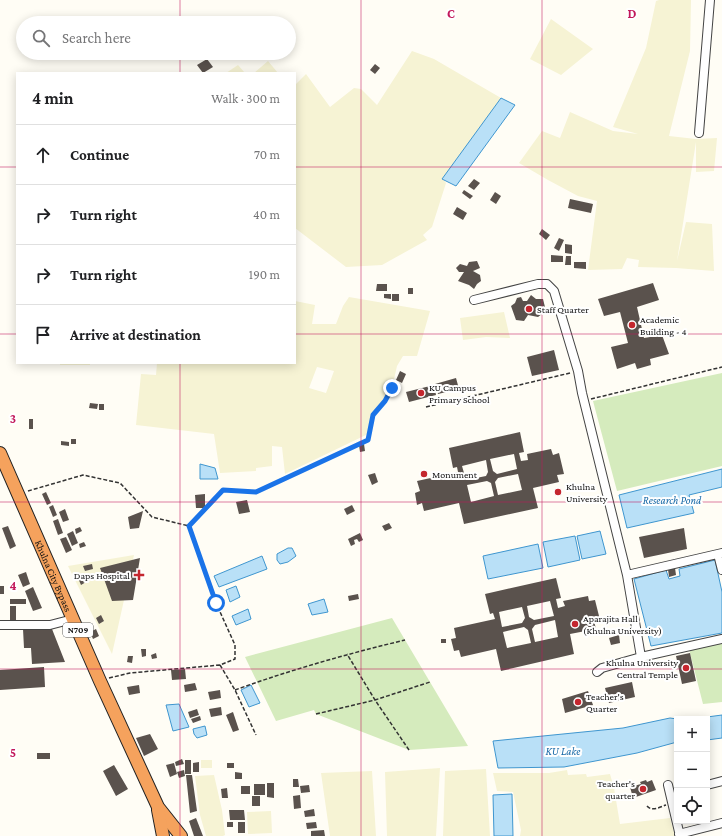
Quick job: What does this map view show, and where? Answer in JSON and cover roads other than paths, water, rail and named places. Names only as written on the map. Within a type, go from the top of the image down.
[{"type":"highway","name":"Khulna City Bypass","points":[[1,458],[19,494],[100,681],[158,808]]},
{"type":"highway","name":"N709","points":[[158,808],[163,836]]},
{"type":"highway","name":"N709","points":[[158,808],[181,836]]},
{"type":"street","points":[[699,133],[710,0]]},
{"type":"street","points":[[474,300],[538,284],[547,284],[554,291],[578,371],[627,575],[641,657]]},
{"type":"street","points":[[627,575],[720,553],[722,570]]},
{"type":"street","points":[[0,625],[50,625],[73,619]]},
{"type":"street","points":[[596,672],[602,668],[641,657],[722,639]]},
{"type":"street","points":[[710,784],[722,781]]},
{"type":"street","points":[[668,785],[679,835],[722,823]]},
{"type":"water","points":[[501,98],[515,105],[456,186],[442,179]]},
{"type":"water","points":[[200,464],[215,468],[218,479],[200,479]]},
{"type":"water","name":"Research Pond","points":[[722,469],[722,487],[689,495],[694,513],[627,528],[619,495]]},
{"type":"water","points":[[600,531],[606,554],[582,559],[577,536]]},
{"type":"water","points":[[575,536],[580,560],[548,567],[543,542]]},
{"type":"water","points":[[538,544],[543,568],[488,579],[483,556]]},
{"type":"water","points":[[288,548],[292,548],[296,556],[288,562],[280,564],[277,560],[277,554]]},
{"type":"water","points":[[262,556],[267,569],[219,587],[214,576]]},
{"type":"water","points":[[715,560],[722,592],[722,633],[651,646],[634,579],[666,570],[669,579],[680,576],[679,569]]},
{"type":"water","points":[[236,586],[240,597],[230,602],[226,590]]},
{"type":"water","points":[[324,599],[328,612],[312,615],[308,604]]},
{"type":"water","points":[[248,609],[251,619],[236,625],[232,616]]},
{"type":"water","points":[[251,685],[260,703],[249,707],[241,690]]},
{"type":"water","points":[[179,704],[189,727],[173,731],[166,705]]},
{"type":"water","points":[[722,715],[722,738],[710,740],[710,717]]},
{"type":"water","name":"KU Lake","points":[[670,718],[674,719],[674,743],[637,753],[564,767],[498,768],[493,741],[623,728]]},
{"type":"water","points":[[205,726],[207,735],[197,738],[193,729]]},
{"type":"water","points":[[512,794],[513,836],[494,836],[493,795]]},
{"type":"place","name":"Staff Quarter","points":[[529,309]]},
{"type":"place","name":"Academic Building - 4","points":[[632,325]]},
{"type":"place","name":"KU Campus Primary School","points":[[421,393]]},
{"type":"place","name":"Monument","points":[[424,474]]},
{"type":"place","name":"Khulna University","points":[[558,492]]},
{"type":"place","name":"Daps Hospital","points":[[139,575]]},
{"type":"place","name":"Aparajita Hall (Khulna University)","points":[[575,624]]},
{"type":"place","name":"Khulna University Central Temple","points":[[686,668]]},
{"type":"place","name":"Teacher's Quarter","points":[[578,702]]},
{"type":"place","name":"Teacher's quarter","points":[[643,789]]}]
